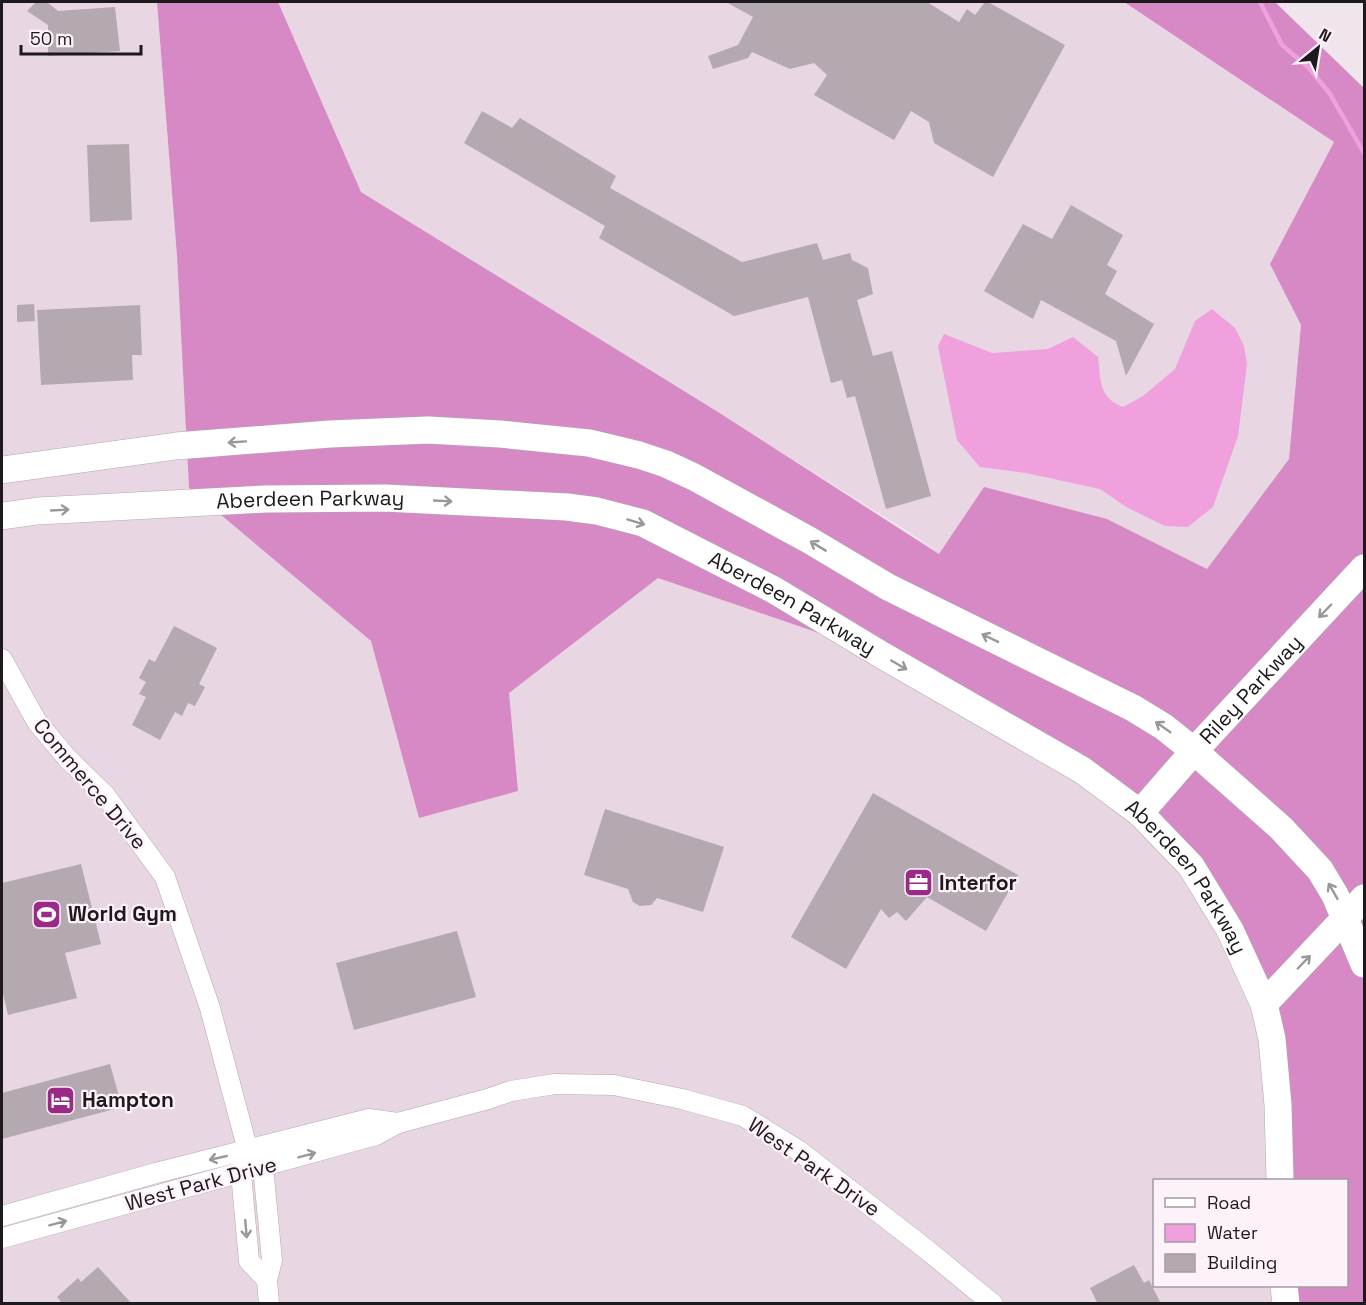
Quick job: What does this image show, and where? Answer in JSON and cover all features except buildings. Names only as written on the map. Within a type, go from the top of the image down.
[{"type":"street","points":[[2,470],[176,446],[330,434],[428,430],[590,443],[666,464],[808,540],[888,587],[1133,708],[1164,727],[1281,828],[1320,870],[1335,895],[1365,964]]},
{"type":"street","name":"Aberdeen Parkway","points":[[2,516],[38,511],[266,499],[385,498],[567,507],[597,511],[643,524],[774,590],[1082,770],[1140,813],[1191,866],[1230,930],[1264,1005],[1272,1039],[1278,1105],[1280,1179]]},
{"type":"street","name":"Riley Parkway","points":[[1140,813],[1194,751],[1365,568]]},
{"type":"street","name":"Commerce Drive","points":[[2,659],[37,722],[67,758],[105,795],[165,877],[210,1008],[248,1151],[263,1167]]},
{"type":"street","points":[[1264,1005],[1365,898]]},
{"type":"street","name":"West Park Drive","points":[[2,1238],[376,1135],[398,1123],[511,1091],[555,1084],[614,1085],[682,1099],[743,1116],[798,1150],[993,1304]]},
{"type":"street","name":"West Park Drive","points":[[2,1215],[369,1119],[398,1123]]},
{"type":"street","points":[[248,1151],[241,1173],[249,1261],[267,1280]]},
{"type":"street","points":[[263,1167],[273,1260],[267,1280],[269,1304]]},
{"type":"street","points":[[1284,1287],[1286,1304]]},
{"type":"shaded area","points":[[2,2],[157,2],[177,256],[189,488],[371,641],[419,818],[518,791],[508,693],[658,578],[880,654],[1082,770],[1191,866],[1264,1004],[1280,1179],[1153,1179],[1153,1287],[1284,1287],[1286,1303],[2,1304]]},
{"type":"shaded area","points":[[157,2],[278,2],[361,192],[718,412],[939,554],[984,487],[1107,519],[1207,569],[1289,459],[1301,325],[1270,264],[1334,142],[1124,2],[1275,2],[1364,88],[1364,1303],[1286,1303],[1284,1287],[1348,1287],[1348,1179],[1276,1179],[1264,1004],[1230,930],[1140,813],[880,654],[658,578],[509,693],[518,791],[419,818],[371,641],[189,488],[177,256]]},
{"type":"shaded area","points":[[278,2],[1123,2],[1334,142],[1270,264],[1301,325],[1289,459],[1207,569],[1107,519],[939,554],[914,535],[361,192]]},
{"type":"water","points":[[1212,309],[1235,328],[1244,346],[1247,364],[1238,436],[1213,507],[1188,527],[1165,526],[1128,508],[1100,489],[1026,473],[980,467],[957,440],[938,346],[944,334],[992,353],[1048,349],[1073,337],[1098,357],[1105,393],[1123,407],[1143,396],[1175,369],[1195,321]]},
{"type":"waterway","points":[[1260,2],[1282,45],[1309,68],[1330,94],[1364,153]]},
{"type":"place","name":"Interfor","points":[[918,883]]},
{"type":"place","name":"World Gym","points":[[47,914]]},
{"type":"place","name":"Hampton","points":[[61,1100]]}]
